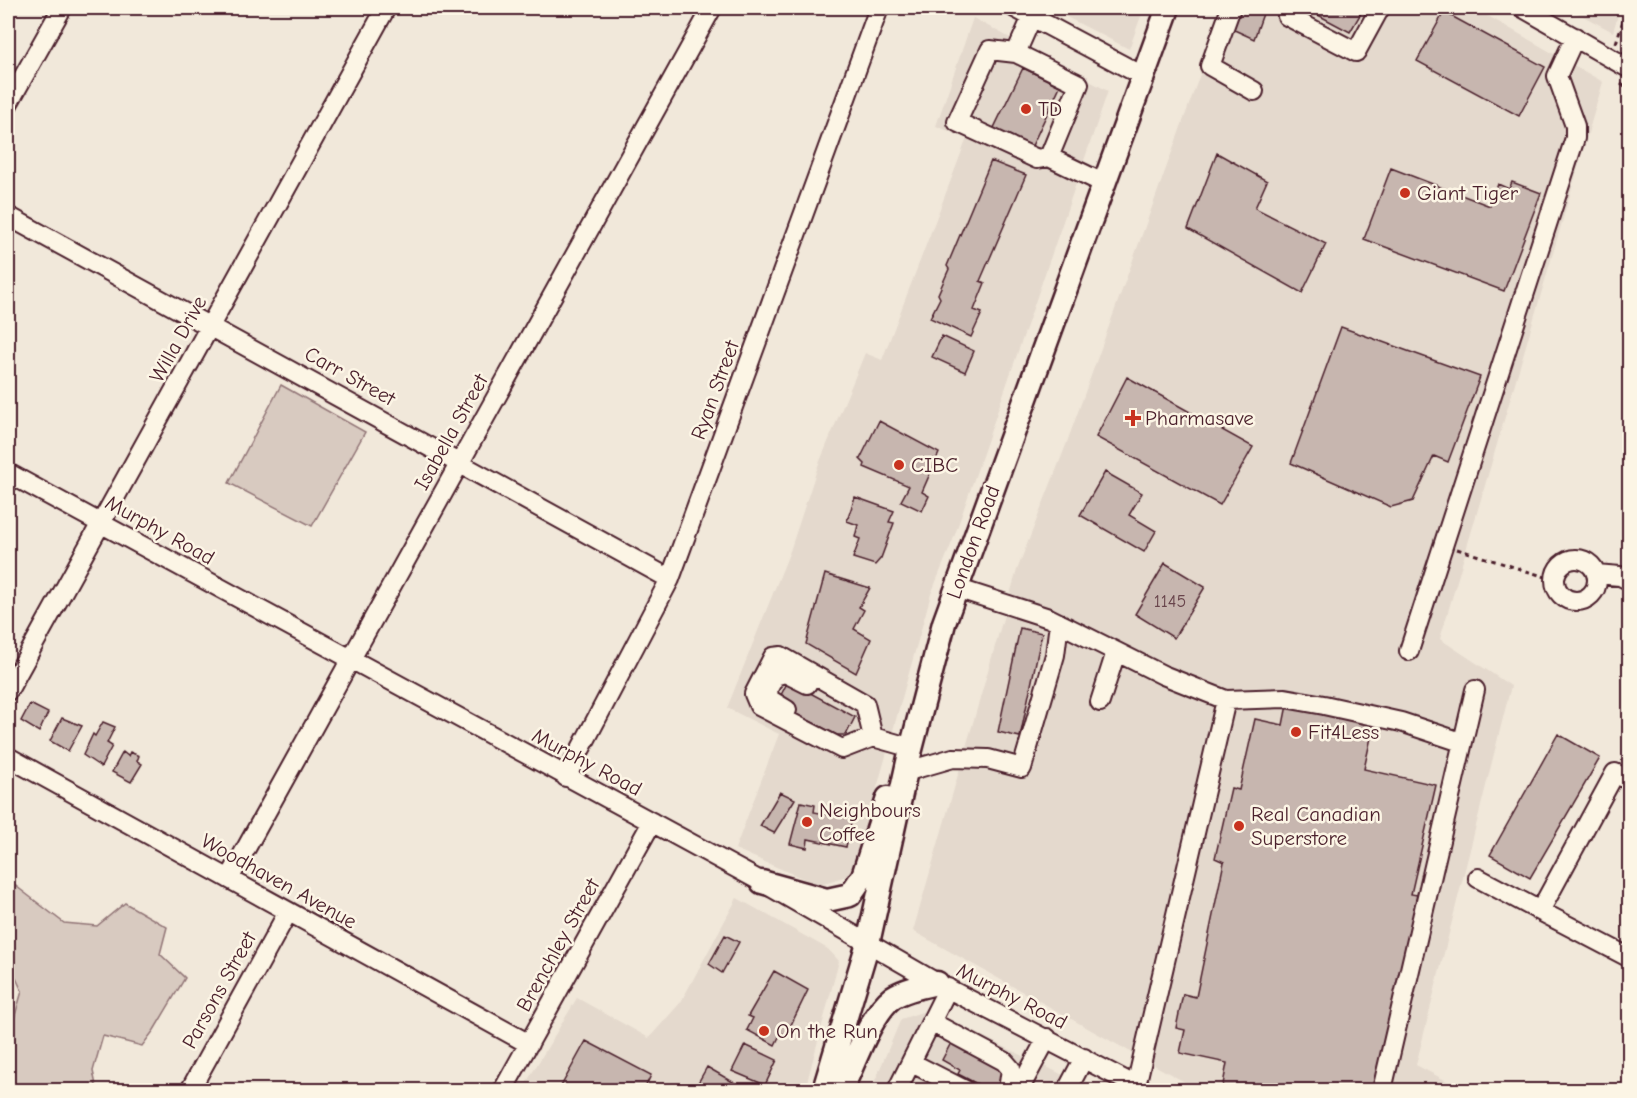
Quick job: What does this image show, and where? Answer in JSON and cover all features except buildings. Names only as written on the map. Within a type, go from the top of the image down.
[{"type":"main road","name":"London Road","points":[[824,1090],[868,943],[910,757],[956,588],[1168,8]]},
{"type":"main road","points":[[762,882],[827,900],[842,898],[853,892],[863,876],[888,797],[910,757]]},
{"type":"main road","points":[[841,1090],[866,1036],[886,1004],[899,994],[943,986]]},
{"type":"street","points":[[8,104],[62,8]]},
{"type":"street","name":"Willa Drive","points":[[8,691],[387,8]]},
{"type":"street","name":"Isabella Street","points":[[229,879],[712,8]]},
{"type":"street","name":"Ryan Street","points":[[566,777],[670,579],[879,8]]},
{"type":"street","points":[[1015,8],[1143,76]]},
{"type":"street","points":[[1231,8],[1210,66],[1254,91]]},
{"type":"street","points":[[1287,16],[1356,52],[1380,8]]},
{"type":"street","points":[[1523,8],[1629,69]]},
{"type":"street","points":[[1016,53],[1032,17]]},
{"type":"street","points":[[1409,651],[1575,138],[1575,126],[1557,76],[1575,37]]},
{"type":"street","points":[[1049,158],[1079,84],[1016,53],[990,50],[957,122],[1037,159],[1049,158],[1103,183]]},
{"type":"street","name":"Carr Street","points":[[8,216],[670,579]]},
{"type":"street","name":"Murphy Road","points":[[8,473],[762,882],[943,986],[1140,1088]]},
{"type":"street","points":[[1569,560],[1588,563],[1596,573],[1595,588],[1591,594],[1579,600],[1565,598],[1560,593],[1555,580],[1559,568],[1569,560]]},
{"type":"street","points":[[1596,573],[1620,576],[1629,581]]},
{"type":"street","points":[[956,588],[1059,623],[1163,675],[1226,700],[1285,698],[1401,722],[1461,742]]},
{"type":"street","points":[[873,737],[842,749],[759,706],[754,694],[773,657],[781,656],[865,704],[873,737],[910,757],[988,759],[1022,768],[1055,655],[1059,623]]},
{"type":"street","points":[[1100,702],[1116,652]]},
{"type":"street","points":[[1382,1090],[1461,742],[1475,690]]},
{"type":"street","points":[[1140,1088],[1226,700]]},
{"type":"street","name":"Woodhaven Avenue","points":[[8,758],[529,1044]]},
{"type":"street","points":[[1540,911],[1615,773],[1629,781]]},
{"type":"street","name":"Brenchley Street","points":[[503,1090],[652,822]]},
{"type":"street","points":[[1478,878],[1628,953]]},
{"type":"street","name":"Parsons Street","points":[[190,1090],[288,912]]},
{"type":"street","points":[[897,1090],[933,1023],[943,986]]},
{"type":"street","points":[[933,1023],[1004,1061],[1011,1069],[1008,1090]]},
{"type":"street","points":[[1020,1090],[1047,1038]]},
{"type":"street","points":[[1067,1090],[1084,1058]]},
{"type":"street","points":[[912,1063],[965,1090]]},
{"type":"path","points":[[1444,545],[1555,580]]},
{"type":"shaded area","points":[[1049,8],[1144,8],[1129,49]]},
{"type":"shaded area","points":[[1224,8],[1474,8],[1603,82],[1440,639],[1511,686],[1416,1065],[1464,1090],[1199,1090],[913,931],[1017,570],[1066,445]]},
{"type":"shaded area","points":[[1568,8],[1620,8],[1613,32]]},
{"type":"shaded area","points":[[973,18],[1108,91],[953,540],[931,594],[853,874],[818,885],[735,849],[779,734],[727,708],[790,551],[818,466],[865,353],[882,360],[967,138],[936,126]]},
{"type":"shaded area","points":[[281,385],[365,432],[312,526],[229,483]]},
{"type":"shaded area","points":[[8,880],[64,923],[97,926],[125,903],[167,927],[160,954],[185,978],[142,1046],[103,1036],[93,1071],[97,1090],[8,1090],[8,1040],[22,991],[8,961]]},
{"type":"shaded area","points":[[737,898],[828,949],[839,961],[805,1090],[522,1090],[577,998],[649,1038],[681,1002]]},
{"type":"shaded area","points":[[928,1010],[1059,1073],[1089,1090],[871,1090],[901,1019]]},
{"type":"place","name":"TD","points":[[1026,109]]},
{"type":"place","name":"Giant Tiger","points":[[1405,193]]},
{"type":"place","name":"Pharmasave","points":[[1133,418]]},
{"type":"place","name":"CIBC","points":[[899,465]]},
{"type":"place","name":"Fit4Less","points":[[1296,732]]},
{"type":"place","name":"Neighbours Coffee","points":[[807,822]]},
{"type":"place","name":"Real Canadian Superstore","points":[[1239,826]]},
{"type":"place","name":"On the Run","points":[[764,1031]]}]
